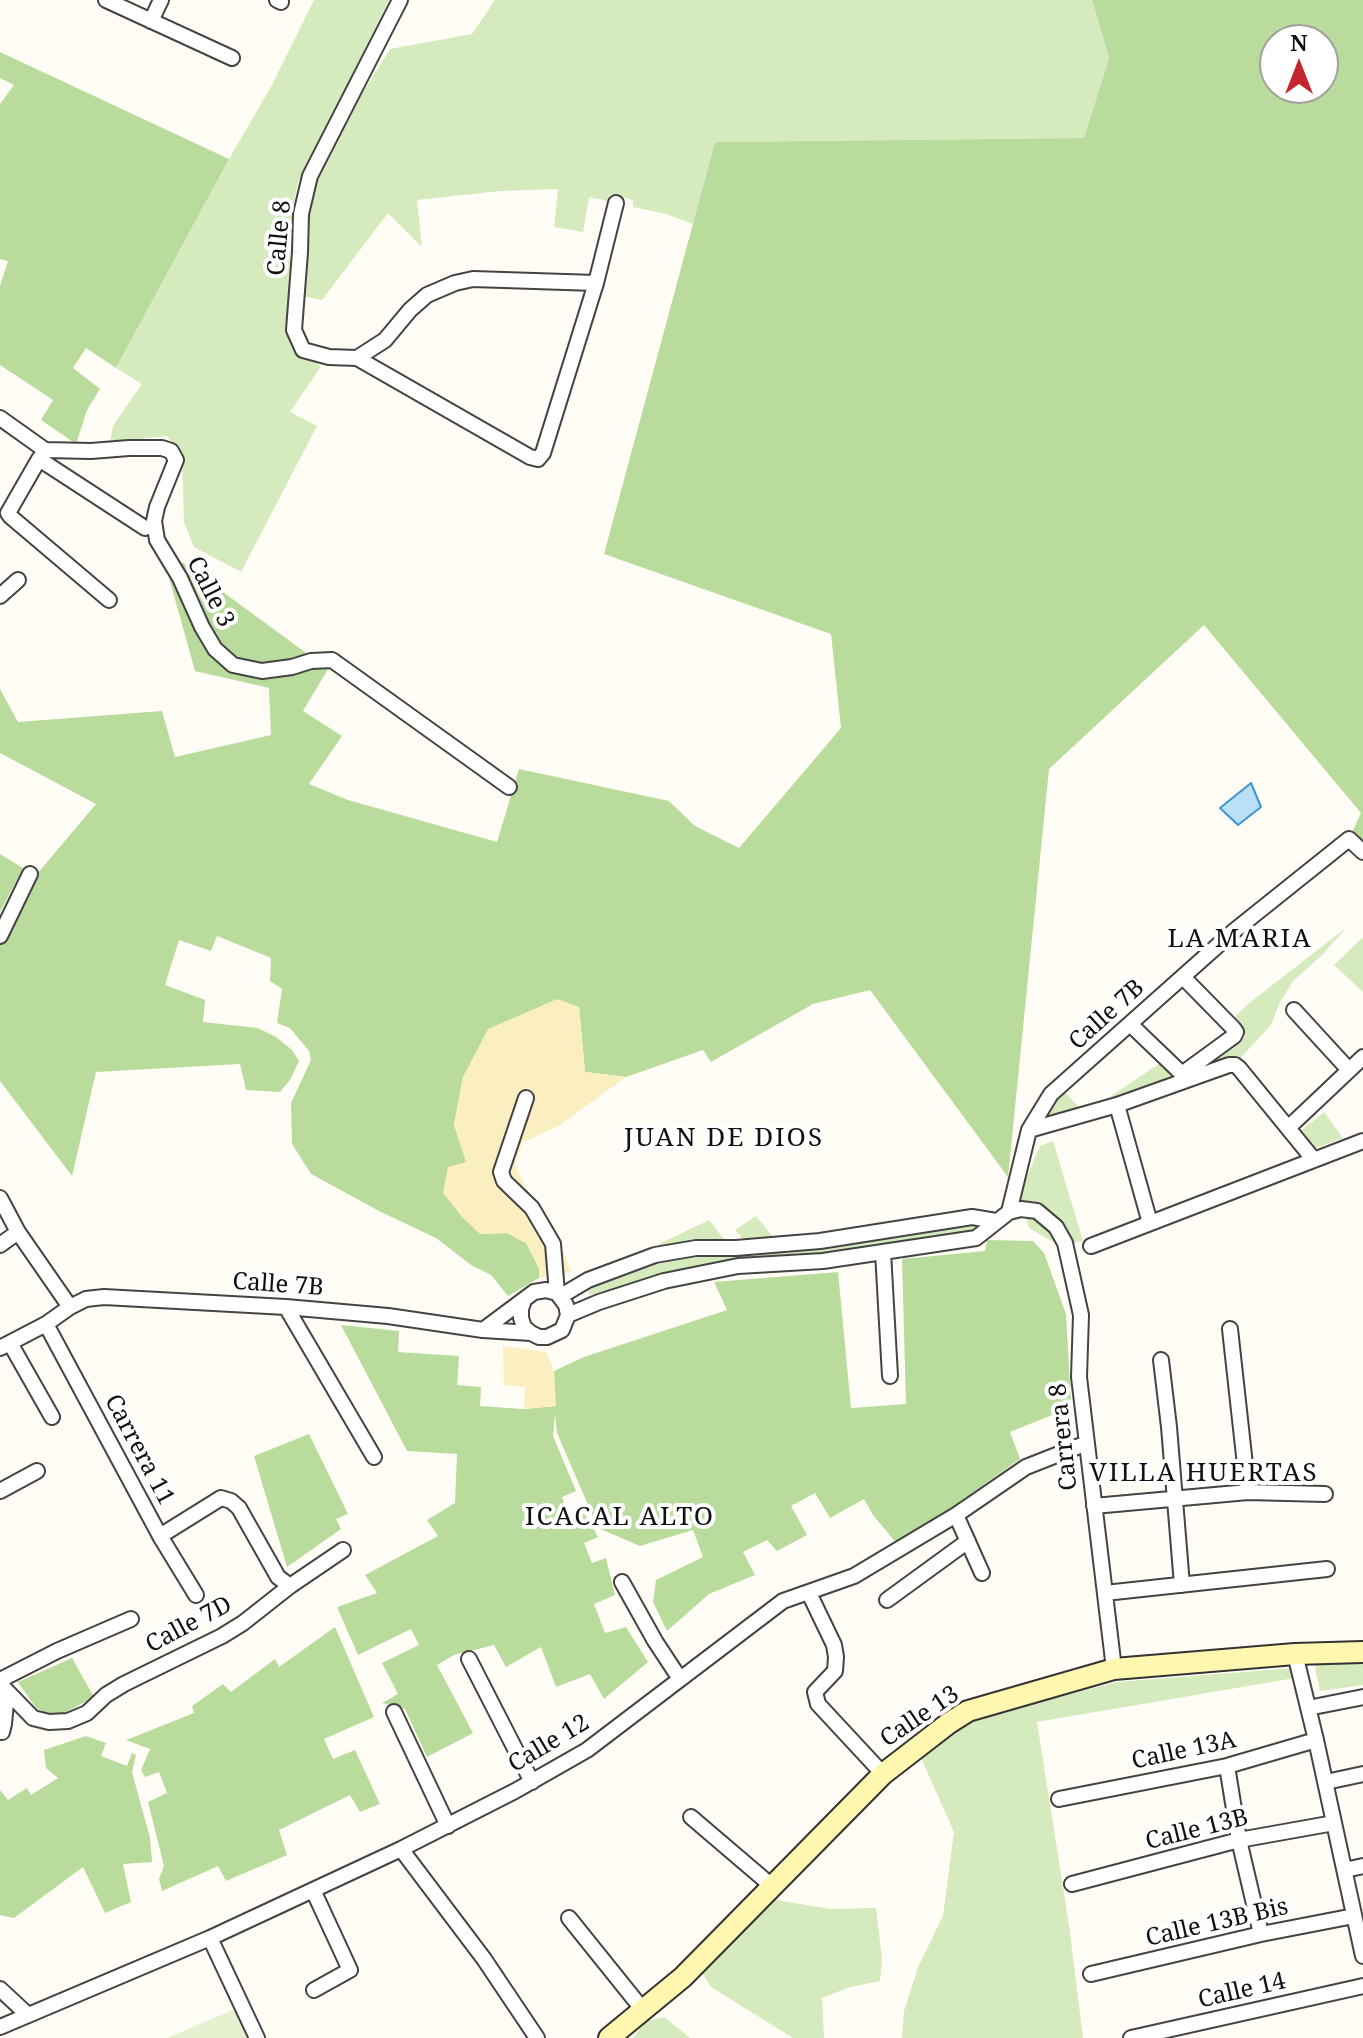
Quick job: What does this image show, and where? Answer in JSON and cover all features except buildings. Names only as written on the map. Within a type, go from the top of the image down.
[{"type":"main road","name":"Calle 13","points":[[609,2038],[683,1977],[883,1774],[968,1711],[1114,1669],[1295,1654],[1363,1652]]},
{"type":"street","points":[[106,0],[232,58]]},
{"type":"street","points":[[151,21],[161,0]]},
{"type":"street","name":"Calle 8","points":[[357,358],[329,357],[303,350],[294,330],[301,214],[310,176],[400,0]]},
{"type":"street","points":[[596,283],[473,279],[455,283],[427,295],[385,340],[357,358],[538,459],[543,453],[596,283],[616,203]]},
{"type":"street","points":[[0,418],[42,455],[145,528]]},
{"type":"street","name":"Calle 3","points":[[42,455],[129,448],[171,451],[176,460],[157,507],[154,521],[157,540],[180,578],[215,649],[233,665],[262,671],[332,660],[509,787]]},
{"type":"street","points":[[42,455],[8,513],[109,600]]},
{"type":"street","points":[[0,596],[18,580]]},
{"type":"street","name":"Calle 7B","points":[[1003,1216],[1029,1130],[1051,1094],[1234,931],[1349,839],[1363,852]]},
{"type":"street","points":[[0,936],[30,874]]},
{"type":"street","points":[[1130,1024],[1180,1072],[1186,1071],[1234,1036],[1236,1032],[1233,1028],[1183,977]]},
{"type":"street","points":[[1294,1010],[1349,1070]]},
{"type":"street","points":[[1288,1128],[1363,1057]]},
{"type":"street","points":[[1029,1130],[1117,1105],[1235,1065],[1314,1160]]},
{"type":"street","points":[[526,1098],[501,1172],[504,1181],[532,1208],[553,1244],[559,1295]]},
{"type":"street","points":[[1117,1105],[1150,1223]]},
{"type":"street","points":[[1091,1246],[1363,1141]]},
{"type":"street","points":[[0,1198],[18,1232],[70,1307],[46,1324],[5,1345],[52,1417]]},
{"type":"street","name":"Carrera 8","points":[[1003,1216],[1021,1209],[1037,1211],[1056,1227],[1070,1261],[1081,1315],[1079,1377],[1114,1669]]},
{"type":"street","points":[[559,1295],[588,1280],[655,1255],[696,1248],[820,1241],[972,1217],[1003,1216]]},
{"type":"street","points":[[568,1315],[664,1281],[738,1266],[823,1261],[976,1238],[1003,1216]]},
{"type":"street","points":[[0,1245],[18,1232]]},
{"type":"street","points":[[883,1252],[890,1376]]},
{"type":"street","points":[[483,1330],[534,1292],[539,1290],[552,1291],[566,1305],[568,1315],[562,1330],[555,1335],[539,1337],[531,1333],[524,1327],[521,1318],[524,1300]]},
{"type":"street","name":"Calle 7B","points":[[70,1307],[86,1299],[104,1297],[286,1307],[531,1333]]},
{"type":"street","points":[[286,1307],[374,1457]]},
{"type":"street","name":"Carrera 11","points":[[46,1324],[160,1536],[196,1595]]},
{"type":"street","points":[[1230,1329],[1248,1492]]},
{"type":"street","points":[[1161,1360],[1182,1585]]},
{"type":"street","name":"Calle 12","points":[[0,2027],[210,1938],[401,1849],[532,1782],[587,1750],[783,1601],[854,1576],[956,1515],[1026,1467],[1087,1443]]},
{"type":"street","points":[[0,1491],[37,1471]]},
{"type":"street","points":[[1094,1506],[1248,1492],[1325,1494]]},
{"type":"street","points":[[160,1536],[221,1498],[231,1501],[239,1508],[278,1577],[290,1586]]},
{"type":"street","points":[[956,1515],[982,1573]]},
{"type":"street","points":[[887,1600],[968,1541]]},
{"type":"street","name":"Calle 7D","points":[[2,1685],[33,1718],[49,1722],[68,1721],[87,1713],[106,1695],[124,1684],[243,1623],[343,1550]]},
{"type":"street","points":[[1105,1593],[1327,1569]]},
{"type":"street","points":[[622,1582],[680,1679]]},
{"type":"street","points":[[809,1593],[834,1645],[836,1657],[835,1671],[815,1692],[818,1704],[883,1774]]},
{"type":"street","points":[[0,1732],[4,1724],[2,1685],[57,1651],[131,1619]]},
{"type":"street","points":[[1295,1654],[1363,1956]]},
{"type":"street","points":[[469,1659],[532,1782]]},
{"type":"street","points":[[1308,1708],[1363,1697]]},
{"type":"street","points":[[394,1712],[448,1826]]},
{"type":"street","name":"Calle 13A","points":[[1059,1799],[1227,1766],[1316,1740]]},
{"type":"street","points":[[1227,1766],[1239,1840],[1261,1934]]},
{"type":"street","points":[[1326,1782],[1363,1774]]},
{"type":"street","points":[[691,1817],[773,1887]]},
{"type":"street","name":"Calle 13B","points":[[1072,1884],[1239,1840],[1334,1823]]},
{"type":"street","points":[[401,1849],[484,1959],[537,2038]]},
{"type":"street","points":[[1345,1870],[1363,1866]]},
{"type":"street","points":[[313,1890],[350,1970],[314,1990]]},
{"type":"street","name":"Calle 13B Bis","points":[[1091,1974],[1261,1934],[1354,1916]]},
{"type":"street","points":[[569,1918],[643,2010]]},
{"type":"street","points":[[210,1938],[257,2038]]},
{"type":"street","name":"Calle 14","points":[[1131,2038],[1363,1986]]},
{"type":"street","points":[[0,1989],[28,2015]]},
{"type":"green space","points":[[314,0],[389,0],[298,183],[292,211],[287,331],[298,354],[321,366],[290,412],[317,426],[241,572],[194,547],[184,522],[182,455],[167,436],[110,442],[113,426],[142,384],[116,368],[272,85]]},
{"type":"green space","points":[[495,0],[1092,0],[1109,58],[1084,138],[715,142],[693,224],[633,207],[633,200],[611,194],[607,201],[589,197],[583,232],[554,227],[558,189],[500,191],[417,200],[422,247],[388,213],[322,300],[302,296],[306,210],[317,172],[390,49],[472,34]]},
{"type":"green space","points":[[1092,0],[1363,0],[1363,849],[1349,839],[1361,813],[1204,625],[1049,769],[1008,1177],[870,990],[813,1004],[711,1062],[703,1050],[626,1077],[585,1072],[579,1007],[463,1077],[454,1125],[467,1162],[480,1234],[507,1233],[526,1243],[539,1268],[539,1278],[508,1296],[491,1275],[471,1265],[436,1238],[311,1174],[292,1144],[291,1103],[311,1060],[309,1051],[290,1028],[277,1023],[282,989],[270,981],[271,958],[217,936],[211,951],[179,940],[165,985],[205,1000],[203,1022],[258,1028],[276,1037],[292,1050],[299,1061],[290,1080],[280,1092],[246,1090],[240,1064],[96,1072],[72,1176],[0,1081],[0,946],[37,874],[96,804],[0,753],[0,689],[18,722],[162,711],[175,757],[271,735],[269,688],[195,671],[168,574],[182,562],[328,669],[303,711],[342,736],[309,784],[348,800],[497,842],[519,769],[669,801],[695,826],[739,848],[841,728],[831,634],[604,554],[715,142],[1084,138],[1109,58]]},
{"type":"green space","points":[[0,52],[229,159],[116,368],[86,348],[73,368],[100,389],[87,410],[76,444],[41,420],[53,400],[0,365],[0,286],[8,261],[0,259],[0,104],[14,85],[0,78]]},
{"type":"green space","points":[[0,854],[23,868],[0,912]]},
{"type":"green space","points":[[1347,927],[1294,980],[1280,1002],[1271,1025],[1232,1067],[1043,1130],[1055,1100],[1063,1090],[1085,1114],[1160,1063],[1171,1074],[1189,1077],[1246,1036],[1233,1019],[1248,1004]]},
{"type":"green space","points":[[1363,937],[1363,992],[1334,965]]},
{"type":"green space","points":[[1324,1112],[1343,1138],[1315,1148],[1301,1131]]},
{"type":"green space","points":[[1053,1141],[1083,1241],[1060,1246],[1029,1228],[1021,1203],[1023,1186],[1040,1146]]},
{"type":"green space","points":[[756,1216],[774,1238],[743,1239],[735,1230]]},
{"type":"green space","points":[[709,1220],[727,1243],[657,1245]]},
{"type":"green space","points":[[973,1221],[975,1234],[663,1276],[589,1295],[587,1284],[660,1261],[687,1256],[821,1247]]},
{"type":"green space","points":[[987,1240],[1033,1241],[1044,1253],[1066,1314],[1073,1437],[1062,1411],[1010,1432],[1020,1459],[898,1545],[864,1499],[830,1518],[815,1493],[791,1506],[807,1535],[777,1551],[767,1540],[743,1552],[755,1575],[709,1594],[667,1631],[653,1602],[656,1580],[703,1557],[693,1530],[640,1546],[598,1528],[557,1433],[555,1414],[553,1436],[576,1491],[562,1497],[569,1517],[584,1512],[598,1537],[584,1543],[592,1563],[606,1558],[615,1595],[594,1604],[605,1633],[626,1627],[648,1662],[604,1699],[590,1674],[556,1687],[541,1647],[506,1667],[494,1645],[454,1655],[437,1665],[473,1733],[427,1757],[405,1709],[382,1703],[398,1694],[382,1663],[419,1645],[411,1629],[358,1655],[337,1607],[377,1593],[365,1575],[438,1536],[427,1520],[455,1503],[457,1454],[407,1451],[341,1325],[399,1331],[398,1352],[459,1356],[457,1385],[481,1387],[480,1406],[524,1409],[555,1406],[554,1371],[584,1357],[727,1310],[714,1282],[838,1272],[851,1408],[906,1404],[902,1259],[985,1251]]},
{"type":"green space","points":[[309,1434],[348,1514],[336,1519],[341,1529],[287,1567],[254,1456]]},
{"type":"green space","points":[[335,1627],[374,1717],[324,1739],[333,1759],[355,1750],[380,1804],[360,1812],[350,1795],[279,1830],[287,1855],[226,1881],[218,1866],[162,1891],[159,1879],[164,1866],[148,1802],[167,1793],[159,1772],[145,1777],[141,1770],[150,1749],[126,1740],[194,1713],[192,1706],[223,1684],[231,1692],[275,1659],[279,1667]]},
{"type":"green space","points":[[72,1658],[94,1697],[59,1716],[36,1708],[18,1682]]},
{"type":"green space","points":[[1314,1662],[1363,1662],[1363,1685],[1320,1691]]},
{"type":"green space","points":[[1293,1668],[1295,1678],[1037,1722],[1069,1925],[1083,2038],[902,2038],[904,2011],[918,1967],[943,1916],[954,1832],[921,1758],[967,1721],[1117,1682]]},
{"type":"green space","points":[[86,1736],[106,1743],[101,1756],[127,1766],[132,1753],[136,1755],[132,1772],[150,1838],[152,1862],[123,1864],[131,1902],[105,1913],[83,1867],[14,1918],[0,1915],[0,1790],[8,1800],[27,1788],[31,1795],[58,1778],[46,1768],[44,1750]]},
{"type":"green space","points":[[771,1899],[830,1909],[876,1908],[882,1959],[880,1981],[850,1987],[822,1998],[824,2038],[793,2038],[711,1987],[700,1970]]},
{"type":"green space","points":[[235,2009],[248,2038],[167,2038]]},
{"type":"green space","points":[[664,2017],[690,2038],[633,2038],[646,2021]]},
{"type":"sand","points":[[557,999],[579,1007],[585,1072],[626,1077],[560,1125],[522,1143],[515,1164],[524,1185],[555,1229],[571,1272],[539,1278],[539,1268],[526,1243],[507,1233],[480,1234],[443,1193],[448,1167],[466,1162],[454,1125],[463,1077],[488,1029]]},
{"type":"sand","points":[[503,1346],[546,1352],[554,1371],[556,1406],[524,1409],[525,1387],[504,1385]]},
{"type":"water","points":[[1251,783],[1261,807],[1238,825],[1220,808]]},
{"type":"district","name":"LA MARIA","points":[[1240,940]]},
{"type":"district","name":"JUAN DE DIOS","points":[[724,1139]]},
{"type":"district","name":"VILLA HUERTAS","points":[[1204,1474]]},
{"type":"district","name":"ICACAL ALTO","points":[[620,1518]]}]
